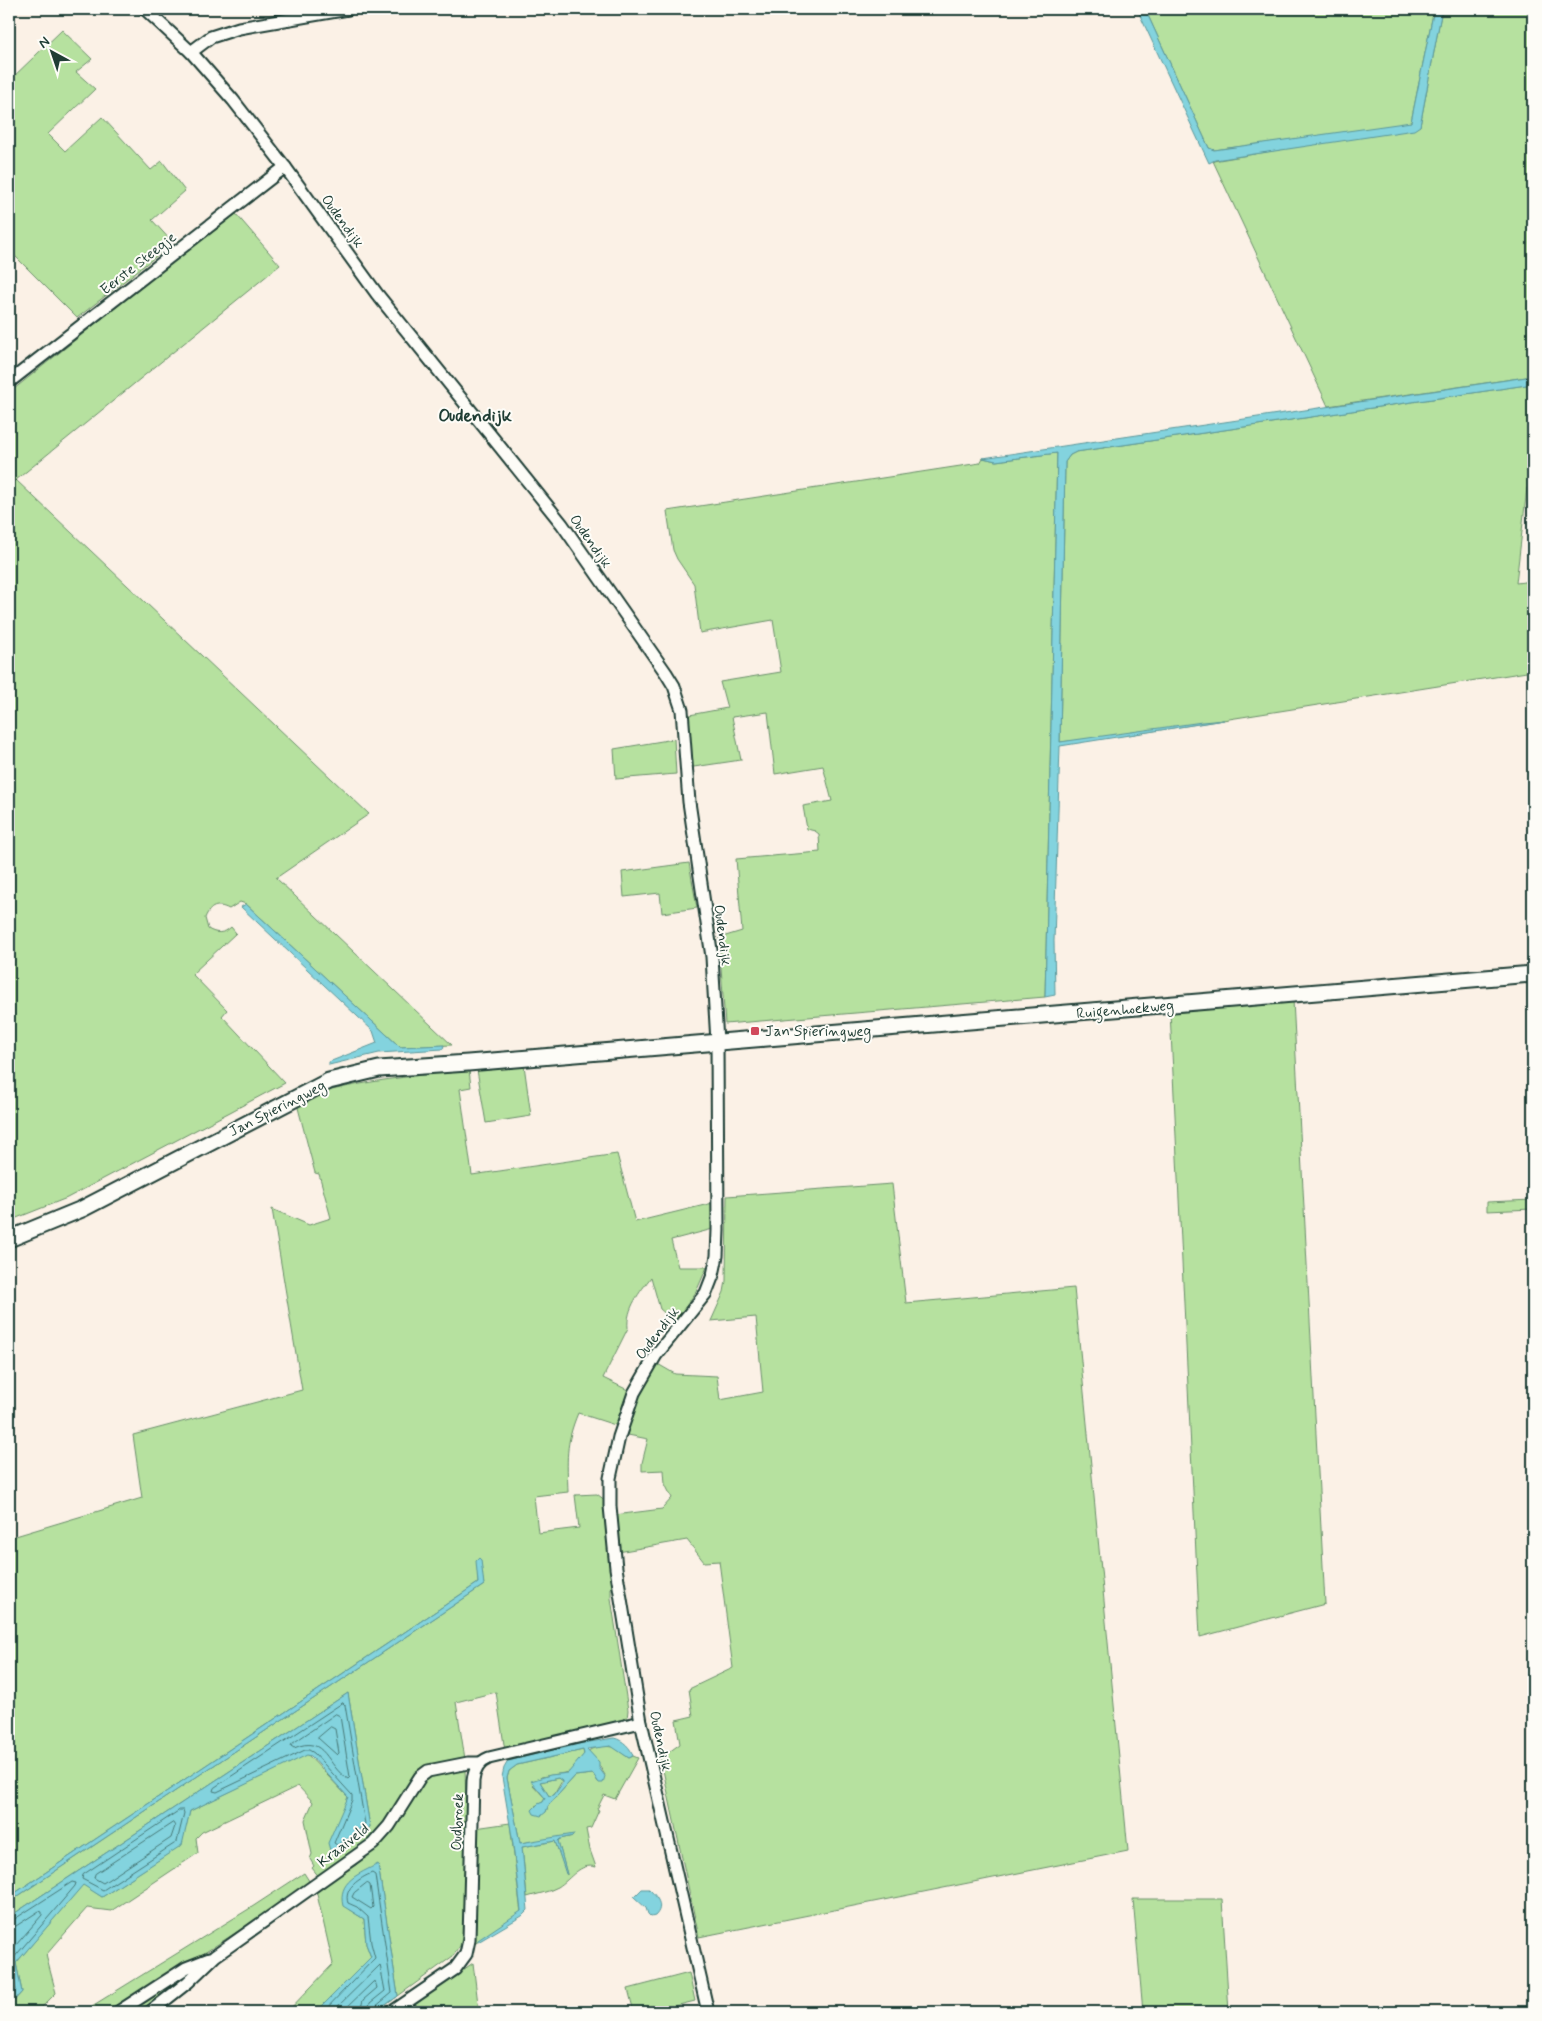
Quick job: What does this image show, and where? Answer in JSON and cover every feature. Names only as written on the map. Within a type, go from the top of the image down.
[{"type":"street","name":"Oudendijk","points":[[145,9],[191,52],[234,100],[377,294],[562,524],[674,686],[682,710],[689,802],[712,958],[717,1042],[717,1256],[713,1275],[706,1293],[656,1355],[634,1393],[619,1437],[610,1478],[610,1506],[616,1568],[641,1722],[708,2012]]},
{"type":"street","points":[[191,52],[211,37],[239,28],[348,9]]},
{"type":"street","name":"Eerste Steegje","points":[[9,382],[285,167]]},
{"type":"street","name":"Ruigenhoekweg","points":[[717,1042],[1533,974]]},
{"type":"street","name":"Jan Spieringweg","points":[[9,1239],[82,1210],[329,1081],[379,1069],[717,1042]]},
{"type":"street","points":[[480,1763],[490,1758],[641,1722]]},
{"type":"street","name":"Kraaiveld","points":[[150,2012],[188,1982],[215,1956],[373,1844],[389,1826],[420,1777],[428,1770],[468,1763],[480,1763]]},
{"type":"street","name":"Oudbroek","points":[[392,2012],[454,1969],[466,1954],[470,1940],[474,1776],[480,1763]]},
{"type":"street","name":"Kraaiveld","points":[[118,2012],[186,1968],[215,1956]]},
{"type":"green space","points":[[1145,9],[1434,9],[1411,122],[1408,124],[1214,150],[1209,148]]},
{"type":"green space","points":[[1442,9],[1533,9],[1533,376],[1328,406],[1213,161],[1420,126]]},
{"type":"green space","points":[[62,30],[92,59],[76,72],[95,89],[48,134],[65,151],[102,117],[151,170],[162,161],[185,191],[152,220],[173,243],[77,318],[9,250],[9,81]]},
{"type":"green space","points":[[236,214],[280,265],[16,480],[369,814],[276,878],[452,1045],[400,1047],[246,904],[240,902],[229,909],[221,906],[214,907],[205,918],[208,929],[220,933],[231,927],[236,933],[192,974],[227,1010],[222,1016],[285,1083],[67,1198],[9,1221],[9,393]]},
{"type":"green space","points":[[1533,384],[1533,489],[1527,488],[1516,583],[1533,581],[1533,671],[1128,735],[1060,742],[1065,462],[1070,455],[1076,452]]},
{"type":"green space","points":[[1057,453],[1045,997],[725,1024],[719,938],[742,931],[736,859],[820,852],[819,834],[807,829],[803,806],[832,801],[823,766],[775,774],[768,712],[732,717],[741,760],[687,768],[684,716],[727,708],[720,682],[781,672],[773,620],[700,633],[694,584],[673,550],[667,511],[980,463],[983,458],[996,461]]},
{"type":"green space","points":[[674,739],[676,774],[616,779],[614,749]]},
{"type":"green space","points":[[689,863],[697,908],[662,913],[660,893],[624,897],[622,872]]},
{"type":"green space","points":[[1293,1000],[1325,1604],[1200,1637],[1170,1011]]},
{"type":"green space","points":[[524,1065],[531,1116],[486,1123],[477,1070]]},
{"type":"green space","points":[[469,1070],[471,1087],[460,1089],[472,1175],[617,1154],[635,1222],[713,1203],[713,1229],[671,1240],[678,1267],[707,1267],[696,1292],[675,1322],[660,1309],[651,1277],[631,1307],[628,1328],[603,1378],[630,1391],[615,1425],[578,1413],[569,1443],[567,1461],[568,1492],[534,1496],[538,1533],[579,1528],[575,1495],[597,1494],[606,1501],[615,1583],[611,1588],[611,1598],[628,1710],[627,1719],[505,1751],[496,1692],[456,1702],[465,1759],[428,1768],[373,1840],[320,1878],[312,1868],[314,1866],[310,1859],[312,1854],[305,1820],[313,1802],[298,1786],[202,1832],[196,1838],[198,1853],[111,1911],[87,1908],[46,1955],[56,1993],[37,2012],[9,2012],[9,2006],[22,1992],[16,1963],[83,1884],[102,1897],[181,1845],[190,1811],[307,1754],[348,1797],[331,1854],[354,1841],[370,1827],[348,1693],[9,1917],[9,1902],[484,1585],[479,1560],[477,1561],[478,1583],[9,1897],[9,1538],[142,1498],[133,1435],[302,1390],[272,1209],[309,1225],[331,1218],[319,1174],[315,1173],[296,1100],[359,1084]]},
{"type":"green space","points":[[892,1184],[906,1303],[1074,1288],[1128,1851],[699,1937],[660,1756],[657,1753],[669,1752],[680,1744],[676,1720],[693,1716],[689,1689],[733,1668],[719,1561],[704,1562],[687,1540],[618,1552],[615,1515],[662,1509],[672,1498],[665,1484],[664,1470],[642,1471],[648,1439],[623,1434],[636,1398],[656,1363],[675,1374],[717,1376],[720,1400],[763,1392],[756,1317],[711,1321],[724,1292],[726,1281],[727,1196]]},
{"type":"green space","points":[[1533,1200],[1533,1209],[1487,1211],[1487,1202]]},
{"type":"green space","points":[[601,1746],[614,1747],[629,1758],[633,1756],[638,1758],[615,1799],[604,1795],[591,1828],[586,1829],[596,1867],[590,1866],[580,1869],[558,1887],[527,1897],[522,1847],[555,1841],[567,1875],[558,1841],[573,1836],[520,1843],[507,1778],[509,1771],[517,1765],[583,1750],[584,1755],[570,1772],[541,1777],[533,1785],[545,1798],[543,1802],[535,1806],[546,1812],[548,1806],[575,1776],[593,1774],[598,1782],[605,1775],[587,1751]]},
{"type":"green space","points":[[465,1767],[466,1809],[463,1933],[460,1946],[453,1956],[398,1996],[378,1864],[348,1909],[364,1919],[366,1944],[371,1957],[316,2012],[287,2012],[333,1964],[316,1890],[356,1865],[383,1839],[425,1778],[430,1775]]},
{"type":"green space","points":[[558,1778],[562,1781],[554,1795],[549,1796],[540,1782]]},
{"type":"green space","points":[[510,1823],[521,1913],[473,1945],[475,1828]]},
{"type":"green space","points":[[304,1873],[311,1884],[113,2012],[89,2012],[92,2006]]},
{"type":"green space","points":[[1133,1899],[1222,1899],[1229,2012],[1143,2012]]},
{"type":"green space","points":[[473,1963],[479,2012],[402,2012]]},
{"type":"green space","points":[[191,1970],[193,1973],[145,2012],[125,2012]]},
{"type":"green space","points":[[689,1973],[695,2001],[651,2012],[634,2012],[628,1989]]},
{"type":"water","points":[[1137,9],[1145,9],[1209,148],[1214,150],[1411,122],[1434,9],[1442,9],[1420,126],[1414,130],[1215,160],[1209,163]]},
{"type":"water","points":[[1533,376],[1533,384],[1076,452],[1070,455],[1065,462],[1060,742],[1224,720],[1060,746],[1054,941],[1055,995],[1045,997],[1057,453],[996,461],[983,458]]},
{"type":"water","points":[[246,904],[400,1047],[444,1045],[443,1049],[379,1053],[329,1065],[329,1062],[377,1043],[373,1031],[241,907]]},
{"type":"water","points":[[479,1558],[481,1560],[484,1585],[9,1902],[9,1897],[478,1583],[476,1561]]},
{"type":"water","points":[[348,1693],[370,1827],[354,1841],[331,1854],[328,1843],[348,1797],[311,1756],[307,1755],[190,1811],[182,1845],[102,1897],[83,1885],[16,1963],[22,1992],[9,2006],[9,1917]]},
{"type":"water","points":[[614,1738],[626,1745],[633,1756],[629,1758],[611,1746],[587,1749],[599,1762],[599,1768],[605,1776],[603,1783],[599,1783],[593,1774],[575,1776],[541,1816],[534,1814],[532,1810],[543,1802],[545,1798],[531,1781],[550,1775],[568,1773],[584,1754],[583,1750],[517,1765],[509,1771],[507,1778],[520,1843],[574,1834],[558,1841],[567,1874],[555,1841],[522,1847],[528,1910],[522,1916],[478,1942],[478,1940],[521,1911],[502,1777],[504,1768],[508,1761],[571,1745]],"holes":[[[558,1778],[562,1781],[554,1795],[549,1796],[540,1782]]]},
{"type":"water","points":[[378,1864],[398,1996],[376,2012],[316,2012],[371,1957],[366,1944],[364,1919],[343,1906],[342,1897],[346,1884],[351,1879]]},
{"type":"water","points":[[642,1889],[649,1889],[659,1902],[659,1909],[655,1916],[651,1917],[646,1908],[634,1897]]},
{"type":"place","name":"Jan Spieringweg","points":[[755,1031]]},
{"type":"district","name":"Oudendijk","points":[[475,415]]}]
